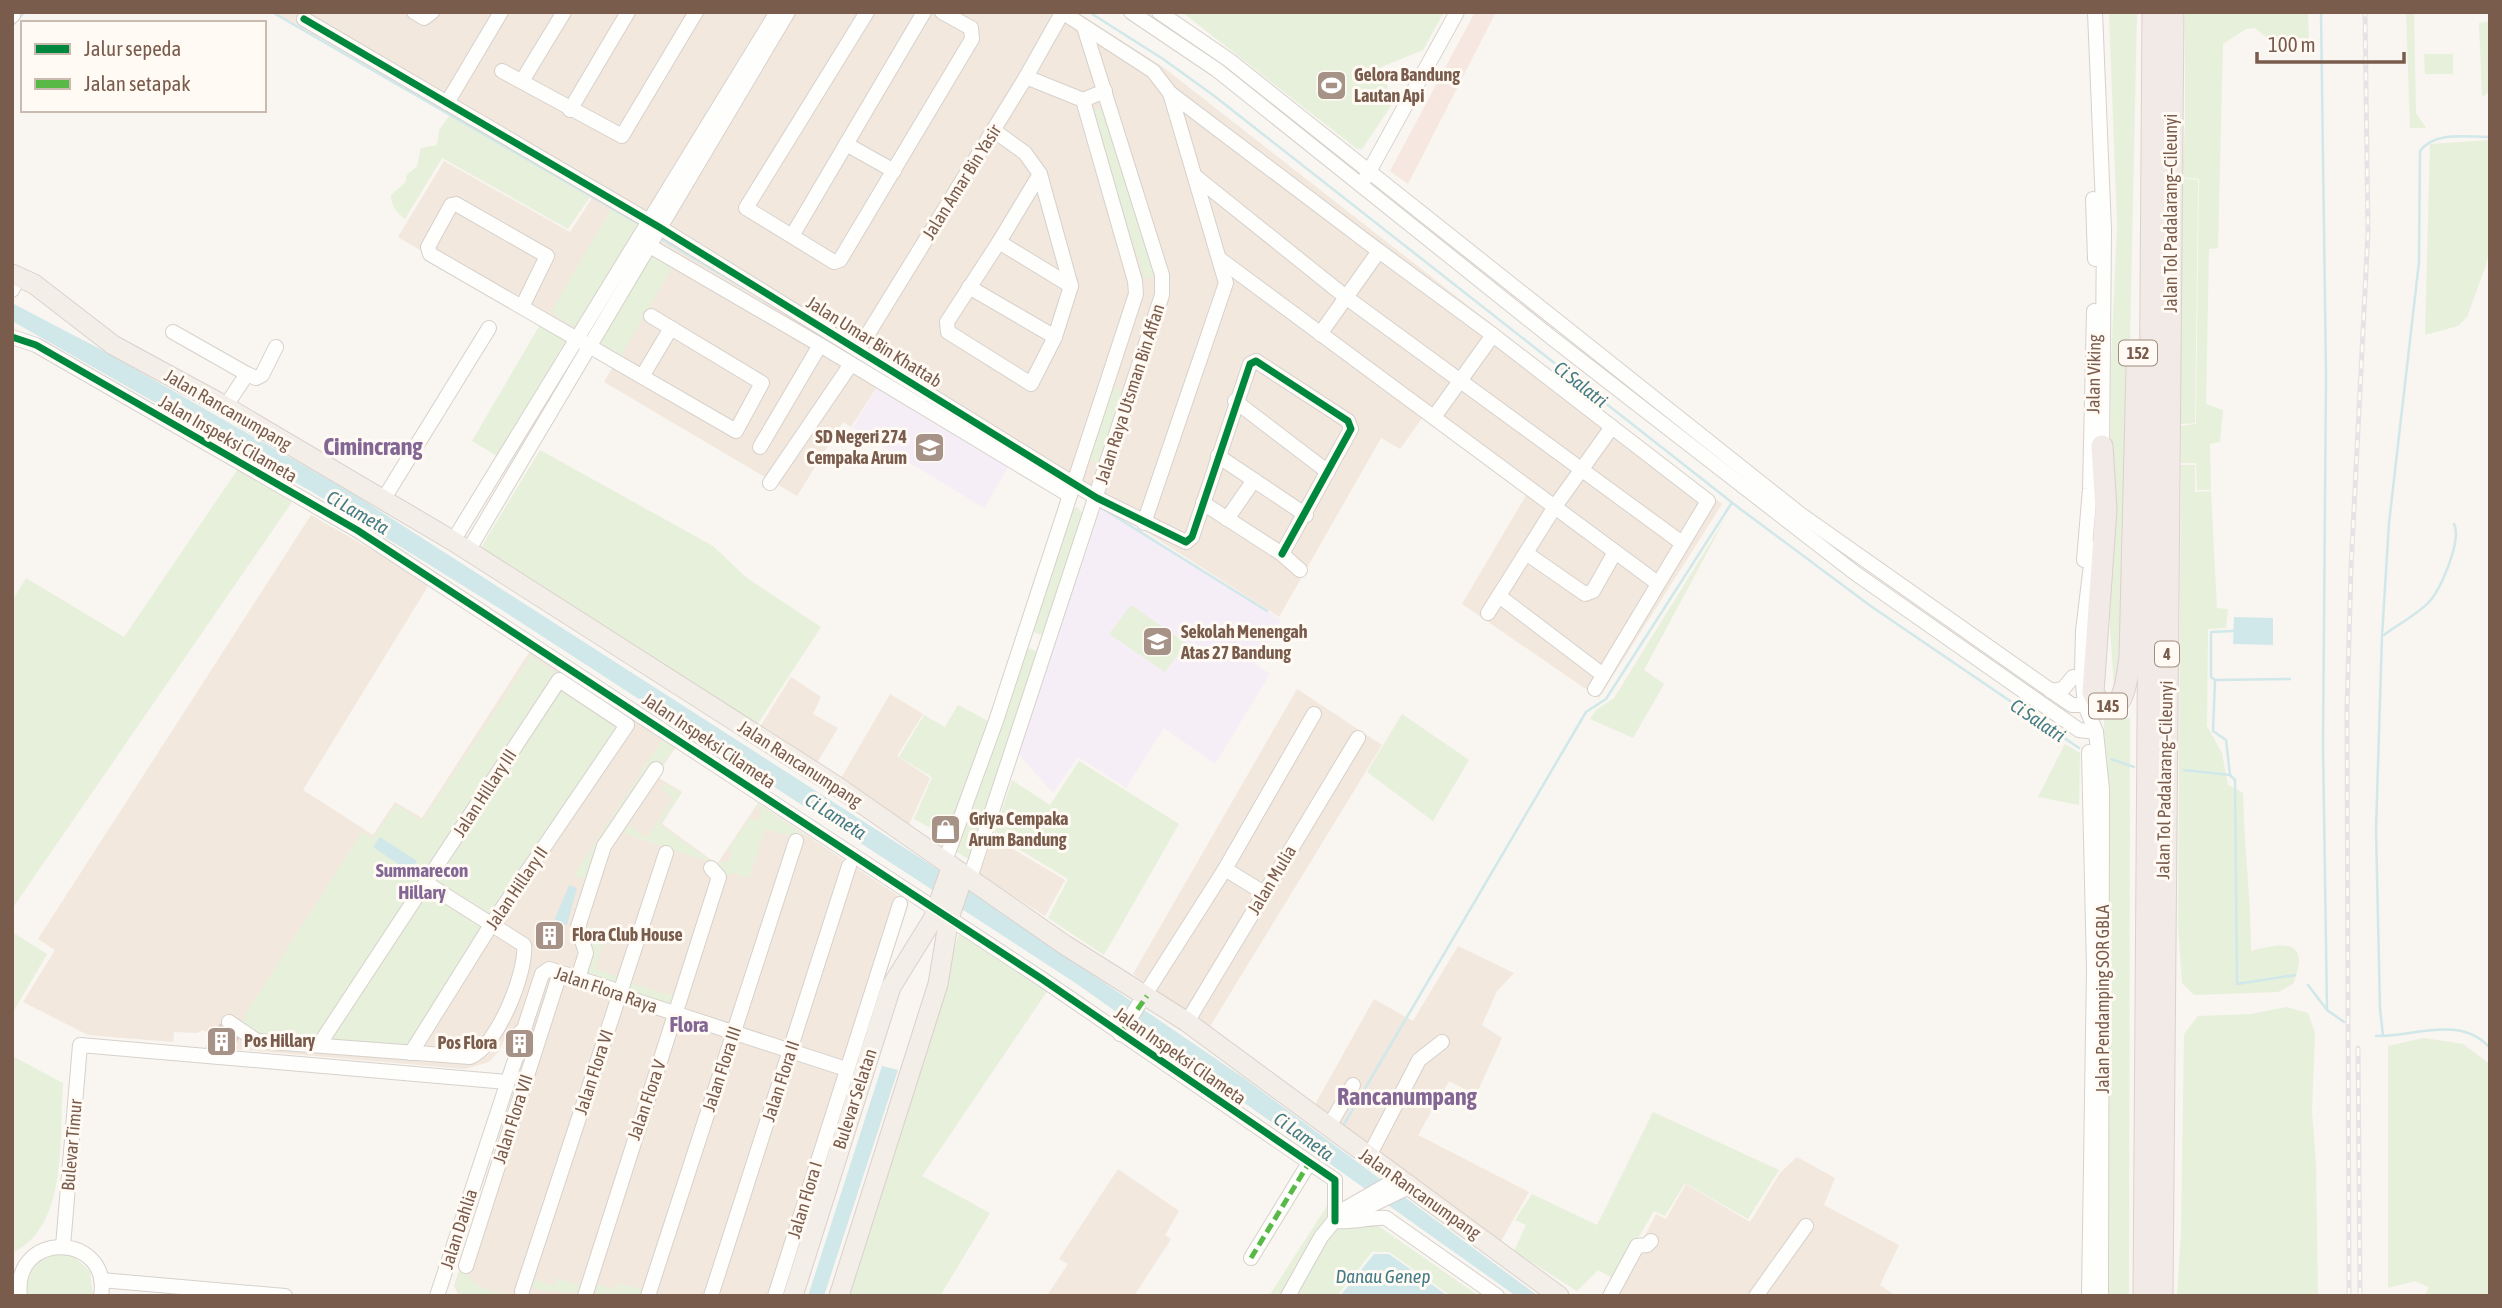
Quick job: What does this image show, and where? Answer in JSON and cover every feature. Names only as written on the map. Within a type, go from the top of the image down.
[{"type":"highway","name":"Jalan Tol Padalarang–Cileunyi","points":[[2153,12],[2161,260],[2162,1296]]},
{"type":"highway","name":"Jalan Tol Padalarang–Cileunyi","points":[[2144,1296],[2161,260],[2173,12]]},
{"type":"highway","name":"152","points":[[2134,447],[2138,351],[2161,260]]},
{"type":"highway","name":"145","points":[[2102,446],[2106,510],[2093,692],[2098,702],[2108,706],[2117,704],[2123,697],[2130,657],[2134,447]]},
{"type":"main road","name":"Jalan Rancanumpang","points":[[14,283],[34,284],[113,345],[225,407],[460,546],[835,785],[956,874],[1065,945],[1143,1002],[1187,1023],[1368,1158],[1399,1185],[1559,1296]]},
{"type":"main road","points":[[839,1296],[938,984],[944,912],[956,874]]},
{"type":"main road","name":"Bulevar Selatan","points":[[793,1296],[891,987],[944,912]]},
{"type":"street","points":[[414,12],[424,18],[432,12]]},
{"type":"street","points":[[447,103],[501,12]]},
{"type":"street","points":[[522,81],[564,12]]},
{"type":"street","points":[[570,110],[628,12]]},
{"type":"street","points":[[502,71],[618,136],[625,134],[696,12]]},
{"type":"street","points":[[653,224],[777,12]]},
{"type":"street","points":[[460,546],[473,508],[577,337],[642,242],[788,12]]},
{"type":"street","points":[[867,12],[746,208],[834,262],[839,261],[972,39],[973,31],[969,27],[942,12]]},
{"type":"street","points":[[792,236],[924,12]]},
{"type":"street","points":[[1062,12],[1153,71],[1170,93],[1493,335],[1708,501],[1656,582],[1595,689]]},
{"type":"street","name":"Jalan Amar Bin Yasir","points":[[770,483],[854,366],[1026,78],[1062,12]]},
{"type":"street","points":[[1131,12],[1199,56],[1855,573],[2091,733]]},
{"type":"street","points":[[1159,12],[1210,46],[1370,171],[1800,514],[2051,691],[2081,705]]},
{"type":"street","points":[[1361,184],[1457,12]]},
{"type":"street","name":"Jalan Viking","points":[[2086,12],[2095,270],[2094,408],[2090,489],[2073,677],[2091,733]]},
{"type":"street","name":"Jalan Viking","points":[[2081,705],[2082,643],[2102,446],[2104,230],[2095,12]]},
{"type":"street","name":"Jalan Umar Bin Khattab","points":[[301,15],[653,224],[861,352],[1071,490]]},
{"type":"street","name":"Jalan Raya Utsman Bin Affan","points":[[956,874],[1047,642],[1161,302],[1162,275],[1084,27]]},
{"type":"street","points":[[1026,78],[1083,100],[1105,91]]},
{"type":"street","points":[[1144,523],[1225,290],[1226,279],[1170,93]]},
{"type":"street","name":"Jalan Raya Utsman Bin Affan","points":[[956,874],[1024,634],[1133,306],[1136,289],[1083,100]]},
{"type":"street","points":[[993,131],[1025,153],[1040,174],[1071,286],[1055,337],[1029,384],[948,332],[947,322],[1040,174]]},
{"type":"street","points":[[846,144],[894,171]]},
{"type":"street","points":[[1196,177],[1347,298],[1462,379],[1682,543]]},
{"type":"street","points":[[522,307],[547,256],[456,204],[451,205],[428,247],[430,254],[522,307],[577,337],[737,430],[762,383],[651,316]]},
{"type":"street","points":[[1213,230],[1232,207]]},
{"type":"street","points":[[460,546],[489,516],[590,346],[642,242]]},
{"type":"street","name":"Jalan Umar Bin Khattab","points":[[642,242],[1071,490]]},
{"type":"street","points":[[999,242],[1071,286]]},
{"type":"street","points":[[1320,334],[1379,251]]},
{"type":"street","points":[[1221,260],[1656,582]]},
{"type":"street","points":[[1225,290],[1241,273]]},
{"type":"street","points":[[970,287],[1055,337]]},
{"type":"street","points":[[383,500],[489,328]]},
{"type":"street","points":[[643,375],[671,328]]},
{"type":"street","points":[[173,332],[247,374],[259,378],[276,347]]},
{"type":"street","points":[[1434,417],[1493,335]]},
{"type":"street","name":"Jalan Inspeksi Cilameta","points":[[12,337],[36,345],[357,530],[1123,1031],[1335,1180],[1335,1221]]},
{"type":"street","points":[[760,447],[820,345]]},
{"type":"street","points":[[1064,510],[1079,503],[1094,506],[1189,542],[1235,401],[1250,364],[1256,361],[1348,421],[1349,434],[1282,554]]},
{"type":"street","points":[[225,407],[247,374]]},
{"type":"street","points":[[1235,401],[1328,472]]},
{"type":"street","points":[[1488,613],[1554,508],[1612,427]]},
{"type":"street","points":[[1218,456],[1306,514]]},
{"type":"street","points":[[1227,519],[1254,480]]},
{"type":"street","points":[[1071,490],[1094,506]]},
{"type":"street","points":[[1203,503],[1282,554],[1300,570]]},
{"type":"street","points":[[473,508],[482,509],[489,516]]},
{"type":"street","points":[[1526,553],[1585,594],[1592,591],[1615,552]]},
{"type":"street","points":[[1499,596],[1603,675]]},
{"type":"street","points":[[1024,634],[1047,642]]},
{"type":"street","points":[[2051,691],[2063,689],[2073,677]]},
{"type":"street","name":"Jalan Hillary II","points":[[411,1053],[492,925],[627,725],[559,680]]},
{"type":"street","name":"Jalan Hillary III","points":[[319,1045],[559,680]]},
{"type":"street","points":[[1123,1031],[1225,869],[1314,714]]},
{"type":"street","name":"Jalan Pendamping SOR GBLA","points":[[2089,1296],[2094,968],[2091,733]]},
{"type":"street","name":"Jalan Pendamping SOR GBLA","points":[[2091,733],[2102,789],[2104,981],[2101,1296]]},
{"type":"street","name":"Jalan Mulia","points":[[1187,1023],[1358,738]]},
{"type":"street","points":[[578,978],[586,953],[578,927],[604,846],[656,769]]},
{"type":"street","name":"Jalan Flora III","points":[[648,1296],[796,841]]},
{"type":"street","name":"Jalan Flora VI","points":[[522,1291],[666,853]]},
{"type":"street","name":"Jalan Flora II","points":[[711,1296],[849,866]]},
{"type":"street","name":"Jalan Flora V","points":[[584,1296],[719,877],[711,868]]},
{"type":"street","points":[[1225,869],[1264,893]]},
{"type":"street","points":[[229,1022],[257,1041],[470,1058],[479,1054],[507,1011],[525,960],[524,945],[426,883]]},
{"type":"street","name":"Jalan Flora I","points":[[775,1296],[900,904]]},
{"type":"street","name":"Jalan Flora Raya","points":[[521,1038],[544,971],[549,969],[612,989],[619,995],[846,1069]]},
{"type":"street","name":"Jalan Flora VII","points":[[466,1266],[560,972]]},
{"type":"street","name":"Jalan Dahlia","points":[[437,1296],[521,1038]]},
{"type":"street","points":[[1368,1158],[1419,1060],[1442,1042]]},
{"type":"street","name":"Bulevar Timur","points":[[63,1246],[80,1045],[507,1082]]},
{"type":"street","points":[[1339,1136],[1353,1085]]},
{"type":"street","points":[[1251,1258],[1309,1163]]},
{"type":"street","points":[[1288,1296],[1321,1237],[1335,1221],[1399,1185]]},
{"type":"street","points":[[1335,1221],[1354,1223],[1381,1216],[1386,1218],[1497,1296]]},
{"type":"street","points":[[1756,1296],[1806,1226]]},
{"type":"street","points":[[1610,1296],[1637,1246],[1647,1245],[1651,1241]]},
{"type":"street","points":[[12,1269],[27,1262],[37,1253],[63,1246],[88,1257],[101,1280],[101,1296]]},
{"type":"street","points":[[20,1296],[19,1283],[27,1262]]},
{"type":"street","points":[[101,1280],[285,1296]]},
{"type":"shaded area","points":[[274,12],[1077,12],[1163,67],[1722,504],[1599,698],[1462,604],[1528,492],[1425,414],[1400,449],[1381,438],[1279,617],[1098,501],[886,373],[851,427],[843,422],[797,496],[604,382],[614,365],[398,237],[444,161],[570,232],[594,195]]},
{"type":"shaded area","points":[[1475,12],[1496,12],[1408,184],[1390,171]]},
{"type":"shaded area","name":"SD Negeri 274 Cempaka Arum","points":[[876,388],[1008,467],[984,508],[853,428]]},
{"type":"shaded area","name":"Sekolah Menengah Atas 27 Bandung","points":[[1096,501],[1281,620],[1255,664],[1270,674],[1215,764],[1164,728],[1126,788],[1078,757],[1053,793],[1013,748]]},
{"type":"shaded area","points":[[311,515],[430,583],[303,790],[373,835],[395,802],[422,818],[530,651],[602,700],[678,744],[656,776],[682,792],[662,824],[717,864],[758,803],[909,903],[783,1296],[459,1296],[454,1286],[531,1047],[505,1038],[499,1051],[489,1062],[465,1069],[233,1049],[229,1054],[207,1040],[210,1034],[203,1030],[197,1033],[174,1032],[173,1042],[88,1035],[23,1002],[55,950],[38,939]]},
{"type":"shaded area","points":[[791,677],[821,697],[813,714],[838,728],[817,763],[760,727]]},
{"type":"shaded area","points":[[1297,689],[1382,745],[1209,1028],[1133,974]]},
{"type":"shaded area","points":[[890,694],[923,714],[897,756],[930,778],[908,827],[840,780]]},
{"type":"shaded area","points":[[993,837],[1065,880],[1045,916],[979,874]]},
{"type":"shaded area","points":[[1458,946],[1514,973],[1497,991],[1482,1025],[1502,1038],[1476,1095],[1449,1081],[1418,1135],[1529,1192],[1500,1243],[1313,1108],[1374,999],[1413,1021]]},
{"type":"shaded area","points":[[1797,1157],[1835,1178],[1824,1205],[1899,1245],[1880,1285],[1896,1296],[1615,1296],[1656,1214],[1666,1219],[1686,1184],[1750,1222],[1780,1173]]},
{"type":"shaded area","points":[[1118,1169],[1179,1211],[1165,1235],[1171,1239],[1134,1296],[1047,1296],[1068,1264],[1059,1259]]},
{"type":"green space","name":"Gelora Bandung Lautan Api","points":[[1182,12],[1444,12],[1423,50],[1381,67],[1393,103],[1362,149],[1357,149]]},
{"type":"green space","points":[[2109,12],[2137,12],[2123,669],[2114,690],[2110,627],[2111,364],[2117,225]]},
{"type":"green space","points":[[2185,12],[2308,12],[2309,38],[2267,38],[2255,28],[2246,29],[2223,44],[2218,248],[2209,249],[2206,404],[2223,410],[2220,442],[2210,444],[2211,490],[2197,490],[2196,463],[2181,463],[2181,426],[2196,424],[2199,179],[2182,177]]},
{"type":"green space","points":[[2406,12],[2414,12],[2416,113],[2426,128],[2410,128]]},
{"type":"green space","points":[[2490,21],[2489,89],[2486,95],[2482,96],[2479,23]]},
{"type":"green space","points":[[2424,54],[2453,54],[2453,74],[2425,74]]},
{"type":"green space","points":[[1102,108],[1156,275],[1145,279],[1090,112]]},
{"type":"green space","points":[[450,115],[590,197],[568,229],[442,158],[405,219],[399,215],[393,206],[391,195],[406,182],[406,176],[417,166],[421,148],[437,145],[439,130]]},
{"type":"green space","points":[[2490,140],[2490,249],[2485,268],[2467,317],[2458,326],[2425,335],[2430,144]]},
{"type":"green space","points":[[2181,178],[2198,180],[2195,423],[2181,424]]},
{"type":"green space","points":[[612,207],[642,223],[578,330],[551,312]]},
{"type":"green space","points":[[648,254],[672,268],[621,356],[596,341]]},
{"type":"green space","points":[[541,323],[570,342],[500,458],[472,441]]},
{"type":"green space","points":[[1111,387],[1126,391],[1102,464],[1088,460]]},
{"type":"green space","points":[[540,450],[713,546],[747,578],[821,627],[757,725],[480,549]]},
{"type":"green space","points":[[2181,465],[2195,465],[2195,492],[2211,491],[2217,608],[2228,609],[2226,628],[2208,629],[2207,726],[2222,753],[2228,785],[2243,793],[2251,951],[2274,946],[2292,947],[2297,951],[2299,959],[2293,984],[2278,992],[2194,995],[2182,983],[2178,927]]},
{"type":"green space","points":[[238,469],[292,502],[12,909],[12,601],[26,578],[124,637]]},
{"type":"green space","points":[[1077,507],[1085,516],[1045,636],[1030,631],[1070,510]]},
{"type":"green space","points":[[1725,519],[1644,670],[1664,684],[1633,738],[1590,719],[1596,710],[1614,698]]},
{"type":"green space","points":[[1131,605],[1186,643],[1165,672],[1109,634]]},
{"type":"green space","points":[[1025,647],[1039,652],[970,860],[955,851]]},
{"type":"green space","points":[[531,656],[557,674],[316,1039],[259,1035],[243,1025],[245,1015],[362,832],[373,838],[396,804],[422,821]]},
{"type":"green space","points":[[560,688],[620,726],[490,918],[433,881]]},
{"type":"green space","points":[[958,705],[988,721],[949,838],[914,819],[932,777],[899,757],[924,715],[945,727]]},
{"type":"green space","points":[[1402,714],[1469,760],[1433,821],[1367,772]]},
{"type":"green space","points":[[2130,718],[2129,1296],[2108,1296],[2104,720]]},
{"type":"green space","points":[[664,737],[677,744],[660,768],[651,764],[598,842],[585,879],[574,875]]},
{"type":"green space","points":[[2065,744],[2080,753],[2079,805],[2038,797]]},
{"type":"green space","points":[[1079,761],[1179,824],[1104,955],[1048,918],[1068,879],[994,834],[1012,780],[1050,805]]},
{"type":"green space","points":[[665,783],[681,793],[660,825],[714,863],[625,834],[626,824],[647,838],[673,798],[661,789]]},
{"type":"green space","points":[[758,804],[803,834],[791,840],[787,835],[765,829],[749,878],[734,873],[724,877],[718,865],[721,861],[726,863],[733,853],[728,849],[750,818],[758,821],[762,810],[756,808]]},
{"type":"green space","points":[[428,890],[484,927],[408,1048],[328,1041]]},
{"type":"green space","points":[[583,925],[606,932],[595,969],[620,977],[615,982],[588,973]]},
{"type":"green space","points":[[960,931],[1050,987],[922,1176],[990,1213],[940,1296],[844,1296]]},
{"type":"green space","points":[[12,932],[47,954],[12,1014]]},
{"type":"green space","points":[[628,982],[676,997],[671,1006],[628,993]]},
{"type":"green space","points":[[2286,1007],[2308,1013],[2315,1033],[2312,1111],[2316,1164],[2318,1296],[2177,1296],[2181,1234],[2184,1034],[2198,1016],[2251,1014]]},
{"type":"green space","points":[[2424,1038],[2463,1044],[2490,1064],[2490,1296],[2425,1296],[2429,1287],[2415,1281],[2388,1288],[2388,1046]]},
{"type":"green space","points":[[12,1056],[63,1083],[60,1153],[52,1202],[43,1223],[30,1240],[12,1253]]},
{"type":"green space","points":[[1653,1112],[1779,1170],[1748,1219],[1685,1183],[1665,1216],[1654,1211],[1614,1279],[1598,1270],[1577,1291],[1514,1251],[1526,1225],[1515,1220],[1532,1194],[1597,1225]]},
{"type":"green space","points":[[1334,1195],[1479,1296],[1451,1296],[1389,1252],[1372,1252],[1337,1296],[1269,1296]]},
{"type":"green space","points":[[62,1254],[73,1256],[90,1271],[93,1296],[27,1296],[28,1279],[35,1266],[47,1258]]},
{"type":"green space","points":[[464,1257],[467,1275],[472,1281],[486,1289],[513,1296],[460,1295],[455,1286]]},
{"type":"green space","points":[[557,1278],[583,1287],[577,1293],[537,1290],[532,1286],[532,1279],[554,1286]]},
{"type":"green space","points":[[594,1283],[616,1290],[618,1283],[645,1291],[642,1296],[598,1294],[593,1290]]},
{"type":"water","name":"Ci Lameta","points":[[12,303],[100,349],[352,493],[936,868],[1244,1078],[1538,1296],[1516,1296],[1077,984],[502,610],[314,493],[12,321]]},
{"type":"water","points":[[2234,617],[2273,618],[2273,645],[2233,644]]},
{"type":"water","points":[[380,837],[417,861],[410,872],[373,847]]},
{"type":"water","points":[[569,885],[577,888],[567,925],[554,921]]},
{"type":"water","points":[[882,1066],[898,1070],[824,1296],[808,1296]]},
{"type":"water","name":"Danau Genep","points":[[1374,1254],[1389,1254],[1448,1296],[1340,1296]]},
{"type":"waterway","points":[[12,26],[25,12]]},
{"type":"waterway","points":[[272,12],[639,224]]},
{"type":"waterway","name":"Ci Salatri","points":[[1089,12],[1163,59],[1213,95],[1739,508],[1872,607],[2079,748]]},
{"type":"waterway","points":[[2321,12],[2326,376],[2323,746],[2327,1010]]},
{"type":"waterway","points":[[2383,1036],[2376,830],[2382,636],[2389,523],[2419,262],[2420,151],[2434,140],[2443,138],[2490,137]]},
{"type":"waterway","points":[[663,240],[744,288]]},
{"type":"waterway","points":[[1343,1126],[1586,712],[1606,699],[1731,504]]},
{"type":"waterway","points":[[1100,507],[1267,611]]},
{"type":"waterway","points":[[2384,635],[2419,611],[2434,596],[2453,552],[2456,531],[2454,524]]},
{"type":"waterway","points":[[2215,680],[2211,677],[2211,632],[2233,631]]},
{"type":"waterway","points":[[2290,679],[2215,680],[2213,731],[2226,740],[2230,775],[2235,780],[2237,984],[2295,975]]},
{"type":"waterway","name":"Ci Salatri","points":[[2111,759],[2134,767]]},
{"type":"waterway","name":"Ci Salatri","points":[[2184,770],[2230,775]]},
{"type":"waterway","points":[[2308,985],[2327,1010],[2344,1022]]},
{"type":"waterway","points":[[2376,1036],[2451,1030],[2465,1032],[2490,1048]]},
{"type":"tunnel","points":[[208,1057],[229,1022]]},
{"type":"tunnel","points":[[219,1058],[237,1028]]},
{"type":"railway","points":[[2349,1296],[2347,709],[2351,568],[2368,232],[2365,12]]},
{"type":"railway","points":[[2358,1048],[2360,1296]]},
{"type":"marked path","points":[[1120,1034],[1147,996]]},
{"type":"marked path","points":[[1251,1258],[1309,1163]]},
{"type":"cycle path","points":[[304,19],[659,227],[1097,498],[1186,542],[1192,537],[1250,364],[1256,361],[1348,421],[1351,429],[1282,554]]},
{"type":"cycle path","points":[[12,337],[36,345],[357,530],[1042,979],[1335,1180],[1335,1221]]},
{"type":"place","name":"Gelora Bandung Lautan Api","points":[[1331,85]]},
{"type":"place","name":"SD Negeri 274 Cempaka Arum","points":[[930,447]]},
{"type":"place","name":"Sekolah Menengah Atas 27 Bandung","points":[[1158,642]]},
{"type":"place","name":"Griya Cempaka Arum Bandung","points":[[946,829]]},
{"type":"place","name":"Flora Club House","points":[[549,935]]},
{"type":"place","name":"Pos Hillary","points":[[221,1041]]},
{"type":"place","name":"Pos Flora","points":[[520,1043]]},
{"type":"district","name":"Cimincrang","points":[[373,447]]},
{"type":"district","name":"Summarecon Hillary","points":[[422,881]]},
{"type":"district","name":"Flora","points":[[689,1025]]},
{"type":"district","name":"Rancanumpang","points":[[1407,1097]]}]
